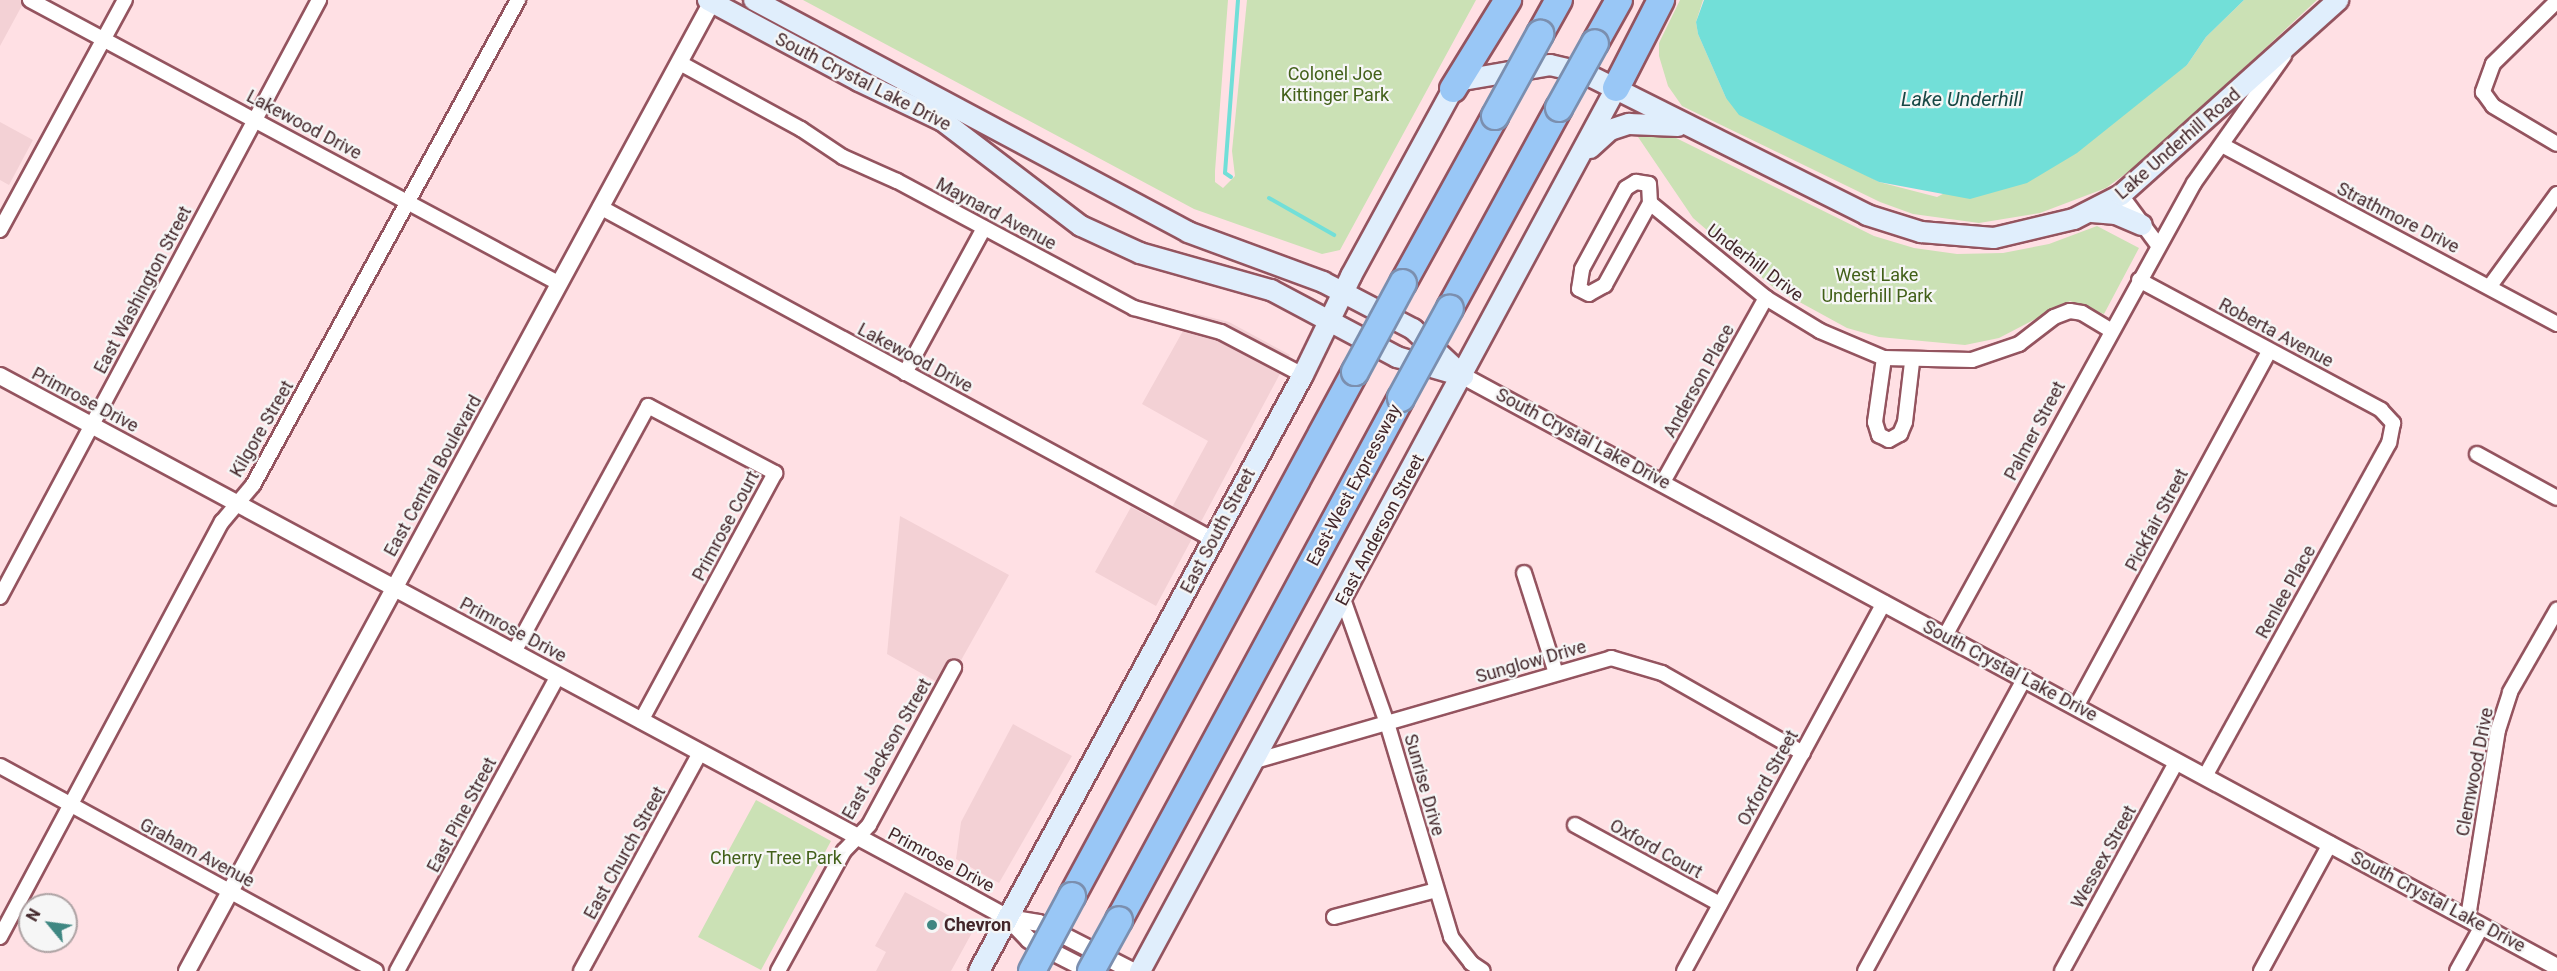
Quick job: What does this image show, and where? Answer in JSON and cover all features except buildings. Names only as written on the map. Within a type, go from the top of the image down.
[{"type":"highway","points":[[1453,89],[1508,0]]},
{"type":"highway","points":[[1032,971],[1403,283],[1559,0]]},
{"type":"highway","name":"East-West Expressway","points":[[1091,971],[1619,0]]},
{"type":"highway","points":[[1616,88],[1661,0]]},
{"type":"main road","name":"South Crystal Lake Drive","points":[[754,0],[1188,232],[1292,268],[1413,329],[1463,376]]},
{"type":"main road","name":"Lake Underhill Road","points":[[1453,89],[1472,76],[1550,65],[1584,73],[1616,88],[1690,130],[1859,212],[1921,232],[1994,238],[2032,232],[2092,212],[2121,195],[2338,0]]},
{"type":"main road","name":"South Crystal Lake Drive","points":[[711,1],[859,81],[944,121],[1081,226],[1140,253],[1271,291],[1397,357],[1463,376]]},
{"type":"main road","name":"East Anderson Street","points":[[1140,971],[1581,159],[1616,88]]},
{"type":"main road","name":"East South Street","points":[[979,971],[1303,375],[1343,292],[1453,89]]},
{"type":"main road","name":"Lake Underhill Road","points":[[1581,159],[1599,138],[1622,126],[1660,122],[1690,130]]},
{"type":"main road","points":[[2092,212],[2116,214],[2142,225]]},
{"type":"street","name":"Lakewood Drive","points":[[30,0],[409,201],[560,284]]},
{"type":"street","points":[[0,230],[124,0]]},
{"type":"street","name":"East Washington Street","points":[[0,597],[319,0]]},
{"type":"street","name":"Kilgore Street","points":[[0,937],[222,522],[258,475],[518,0]]},
{"type":"street","name":"East Central Boulevard","points":[[187,971],[680,63],[711,1]]},
{"type":"street","points":[[2557,1],[2493,64],[2483,92],[2493,106],[2557,144]]},
{"type":"street","name":"Palmer Street","points":[[1945,636],[2158,245],[2222,145],[2292,43]]},
{"type":"street","name":"Maynard Avenue","points":[[680,63],[801,129],[843,157],[984,228],[1134,308],[1221,332],[1303,375]]},
{"type":"street","name":"Strathmore Drive","points":[[2222,145],[2490,286],[2557,324]]},
{"type":"street","points":[[1636,182],[1649,184],[1650,203],[1605,285],[1589,294],[1579,290],[1582,269],[1626,188],[1636,182]]},
{"type":"street","points":[[2490,286],[2557,194]]},
{"type":"street","points":[[2121,195],[2158,245]]},
{"type":"street","name":"Underhill Drive","points":[[1650,203],[1766,298],[1820,331],[1884,358],[1912,362],[1972,360],[2019,344],[2054,316],[2070,311],[2082,312],[2110,330]]},
{"type":"street","name":"Lakewood Drive","points":[[600,207],[1214,540]]},
{"type":"street","points":[[905,373],[984,228]]},
{"type":"street","name":"Roberta Avenue","points":[[2139,280],[2380,410],[2393,423]]},
{"type":"street","name":"Anderson Place","points":[[1663,482],[1766,298]]},
{"type":"street","name":"Pickfair Street","points":[[2076,707],[2269,351]]},
{"type":"street","points":[[1884,358],[1875,422],[1879,435],[1889,440],[1900,434],[1905,422],[1912,362]]},
{"type":"street","name":"Primrose Drive","points":[[0,376],[1008,918],[1029,940],[1091,971]]},
{"type":"street","name":"South Crystal Lake Drive","points":[[1463,376],[2557,967]]},
{"type":"street","name":"Primrose Court","points":[[514,652],[648,406],[775,473],[641,721]]},
{"type":"street","name":"Renlee Place","points":[[2205,776],[2389,443],[2393,423]]},
{"type":"street","points":[[2477,454],[2557,498]]},
{"type":"street","points":[[1524,573],[1556,673]]},
{"type":"street","name":"Sunrise Drive","points":[[1343,599],[1387,723],[1451,937],[1471,963],[1484,971]]},
{"type":"street","name":"Oxford Street","points":[[1684,971],[1884,603]]},
{"type":"street","name":"Clemwood Drive","points":[[2457,971],[2475,921],[2498,730],[2510,692],[2557,610]]},
{"type":"street","name":"Sunglow Drive","points":[[1254,761],[1611,658],[1638,663],[1803,753]]},
{"type":"street","name":"East Jackson Street","points":[[778,971],[844,851],[869,825],[954,668]]},
{"type":"street","name":"East Pine Street","points":[[397,971],[558,676]]},
{"type":"street","points":[[1865,971],[2025,678]]},
{"type":"street","name":"East Church Street","points":[[581,971],[700,753]]},
{"type":"street","name":"Wessex Street","points":[[2062,971],[2177,761]]},
{"type":"street","name":"Graham Avenue","points":[[0,766],[376,971]]},
{"type":"street","name":"Oxford Court","points":[[1575,825],[1720,904]]},
{"type":"street","points":[[2261,971],[2330,844]]},
{"type":"street","points":[[1334,917],[1436,890]]},
{"type":"street","name":"Primrose Drive","points":[[1008,918],[1039,923],[1132,971]]},
{"type":"shaded area","points":[[0,0],[25,0],[0,46]]},
{"type":"shaded area","points":[[0,122],[33,140],[9,185],[0,180]]},
{"type":"shaded area","points":[[1193,313],[1229,322],[1290,355],[1156,606],[1095,572],[1131,507],[1163,524],[1208,441],[1142,404]]},
{"type":"shaded area","points":[[900,516],[1009,575],[946,687],[887,654]]},
{"type":"shaded area","points":[[1013,724],[1072,756],[999,883],[956,859],[961,822]]},
{"type":"shaded area","points":[[905,892],[974,929],[951,971],[876,971],[886,952],[875,946]]},
{"type":"green space","name":"Colonel Joe Kittinger Park","points":[[803,0],[1228,0],[1215,171],[1215,182],[1223,188],[1235,176],[1232,151],[1247,0],[1476,0],[1340,250],[1322,254],[1194,209]]},
{"type":"green space","points":[[1680,0],[1703,0],[1696,22],[1698,34],[1726,98],[1879,182],[1937,197],[2161,81],[2187,65],[2206,37],[2244,0],[2317,0],[2147,158],[2106,188],[2040,213],[1979,223],[1913,214],[1880,202],[1682,106],[1668,86],[1659,56],[1659,43]]},
{"type":"green space","name":"West Lake Underhill Park","points":[[1664,132],[1874,236],[1914,248],[1957,254],[2003,253],[2049,244],[2097,226],[2139,248],[2104,314],[2070,301],[1999,338],[1965,345],[1879,337],[1847,328],[1774,288],[1693,218],[1636,134]]},
{"type":"green space","name":"Cherry Tree Park","points":[[756,800],[831,841],[761,970],[698,937],[736,866],[724,859]]},
{"type":"water","name":"Lake Underhill","points":[[1704,0],[2244,0],[2206,37],[2187,65],[2077,153],[2027,183],[1970,199],[1879,182],[1739,115],[1726,98],[1698,34],[1696,22]]},
{"type":"waterway","points":[[1231,177],[1225,173],[1238,0]]},
{"type":"waterway","points":[[1269,198],[1334,235]]},
{"type":"place","name":"Chevron","points":[[932,925]]}]
